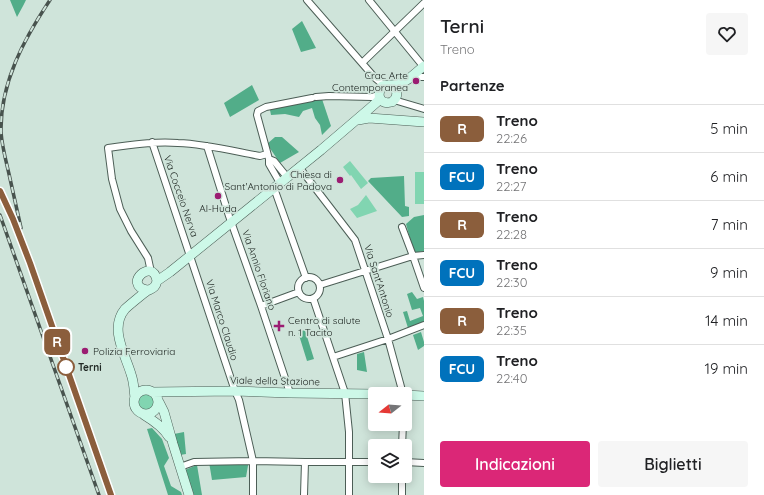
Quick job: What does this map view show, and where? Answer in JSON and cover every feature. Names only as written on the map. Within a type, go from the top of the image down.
[{"type":"street","points":[[307,0],[381,83],[383,93],[389,103],[396,97],[407,80],[424,77]]},
{"type":"street","points":[[129,306],[137,292],[140,274],[146,271],[154,276],[170,272],[370,110],[383,93],[407,80],[424,66],[369,0]]},
{"type":"street","points":[[362,63],[424,4]]},
{"type":"street","points":[[280,183],[269,164],[257,115],[258,111],[266,107],[329,96],[372,97],[396,89],[396,97]]},
{"type":"street","points":[[396,97],[424,109]]},
{"type":"street","points":[[356,121],[369,118],[424,122]]},
{"type":"street","points":[[173,444],[166,431],[157,423],[138,411],[134,405],[134,386],[131,373],[124,356],[118,326],[120,317],[129,306],[147,290],[153,289],[156,284],[148,258],[120,209],[112,179],[108,148],[152,142],[178,143],[207,146],[268,157],[274,161],[306,278]]},
{"type":"street","name":"Via Cocceio Nerva","points":[[152,142],[190,256]]},
{"type":"street","name":"Via Annio Floriano","points":[[207,146],[231,222],[290,393]]},
{"type":"street","name":"Via Sant'Antonio","points":[[299,168],[355,240],[388,339],[402,387]]},
{"type":"street","points":[[402,226],[414,256],[424,288]]},
{"type":"street","name":"Via Marco Claudio","points":[[190,256],[239,400],[253,461],[253,495]]},
{"type":"street","points":[[320,285],[414,256],[424,256]]},
{"type":"street","points":[[306,278],[313,278],[319,282],[320,285],[320,292],[318,296],[313,298],[304,298],[299,292],[300,282],[306,278]]},
{"type":"street","points":[[138,284],[140,287],[147,290]]},
{"type":"street","points":[[261,306],[299,292]]},
{"type":"street","points":[[313,298],[345,393],[349,432],[348,495]]},
{"type":"street","points":[[333,358],[424,325]]},
{"type":"street","points":[[131,373],[138,383],[157,396],[158,402],[164,412],[189,495]]},
{"type":"street","points":[[135,398],[140,392],[150,391]]},
{"type":"street","name":"Viale della Stazione","points":[[150,391],[368,394]]},
{"type":"street","points":[[164,412],[167,399],[174,392]]},
{"type":"street","points":[[412,395],[424,396]]},
{"type":"street","points":[[144,415],[156,410],[158,402]]},
{"type":"street","points":[[180,467],[194,462],[368,462]]},
{"type":"street","points":[[304,495],[305,462]]},
{"type":"street","points":[[412,462],[424,463]]},
{"type":"street","points":[[402,483],[402,495]]},
{"type":"green space","points":[[10,0],[26,0],[17,17]]},
{"type":"green space","points":[[302,21],[316,48],[301,52],[292,29]]},
{"type":"green space","points":[[252,85],[259,100],[230,117],[224,103]]},
{"type":"green space","points":[[322,99],[331,126],[322,135],[320,125],[315,118],[312,108],[303,111],[299,117],[285,114],[271,115],[270,110],[299,102]]},
{"type":"green space","points":[[275,137],[282,137],[299,152],[280,163],[267,144]]},
{"type":"green space","points":[[350,161],[368,183],[361,189],[343,167]]},
{"type":"green space","points":[[415,172],[424,172],[424,204],[415,204]]},
{"type":"green space","points":[[404,176],[405,206],[409,207],[409,216],[402,217],[368,181],[371,178]]},
{"type":"green space","points":[[366,195],[377,211],[357,218],[350,209],[358,205]]},
{"type":"green space","points":[[424,215],[424,251],[414,253],[406,224],[414,217]]},
{"type":"green space","points":[[412,292],[417,299],[423,297],[424,322],[408,328],[403,312],[407,311],[410,321],[423,316],[420,308],[412,310],[407,294]]},
{"type":"green space","points":[[305,330],[314,359],[307,361],[298,332]]},
{"type":"green space","points":[[421,332],[424,346],[418,350],[413,335]]},
{"type":"green space","points":[[364,352],[367,372],[357,370],[357,354]]},
{"type":"green space","points":[[146,394],[152,396],[154,402],[152,408],[146,410],[140,408],[138,402],[140,396]]},
{"type":"green space","points":[[152,428],[162,439],[169,458],[164,466],[171,486],[181,492],[182,495],[168,495],[147,429]]},
{"type":"green space","points":[[184,432],[186,454],[180,455],[174,434]]},
{"type":"green space","points":[[249,460],[246,477],[212,480],[209,462]]},
{"type":"green space","points":[[197,465],[202,495],[192,495],[185,470]]},
{"type":"railway","points":[[21,228],[2,143],[2,114],[9,79],[15,62],[31,30],[50,0]]},
{"type":"railway","points":[[0,191],[13,219],[111,495]]},
{"type":"railway","points":[[0,215],[99,495]]},
{"type":"train","name":"R","points":[[0,191],[13,219],[30,263],[111,495]]},
{"type":"place","name":"Crac Arte Contemporanea","points":[[416,81]]},
{"type":"place","name":"Chiesa di Sant'Antonio di Padova","points":[[340,180]]},
{"type":"place","name":"Al-Huda","points":[[218,196]]},
{"type":"place","name":"Centro di salute n. 1 Tacito","points":[[279,326]]},
{"type":"place","name":"Polizia Ferroviaria","points":[[85,351]]},
{"type":"place","name":"Terni","points":[[66,367]]}]
